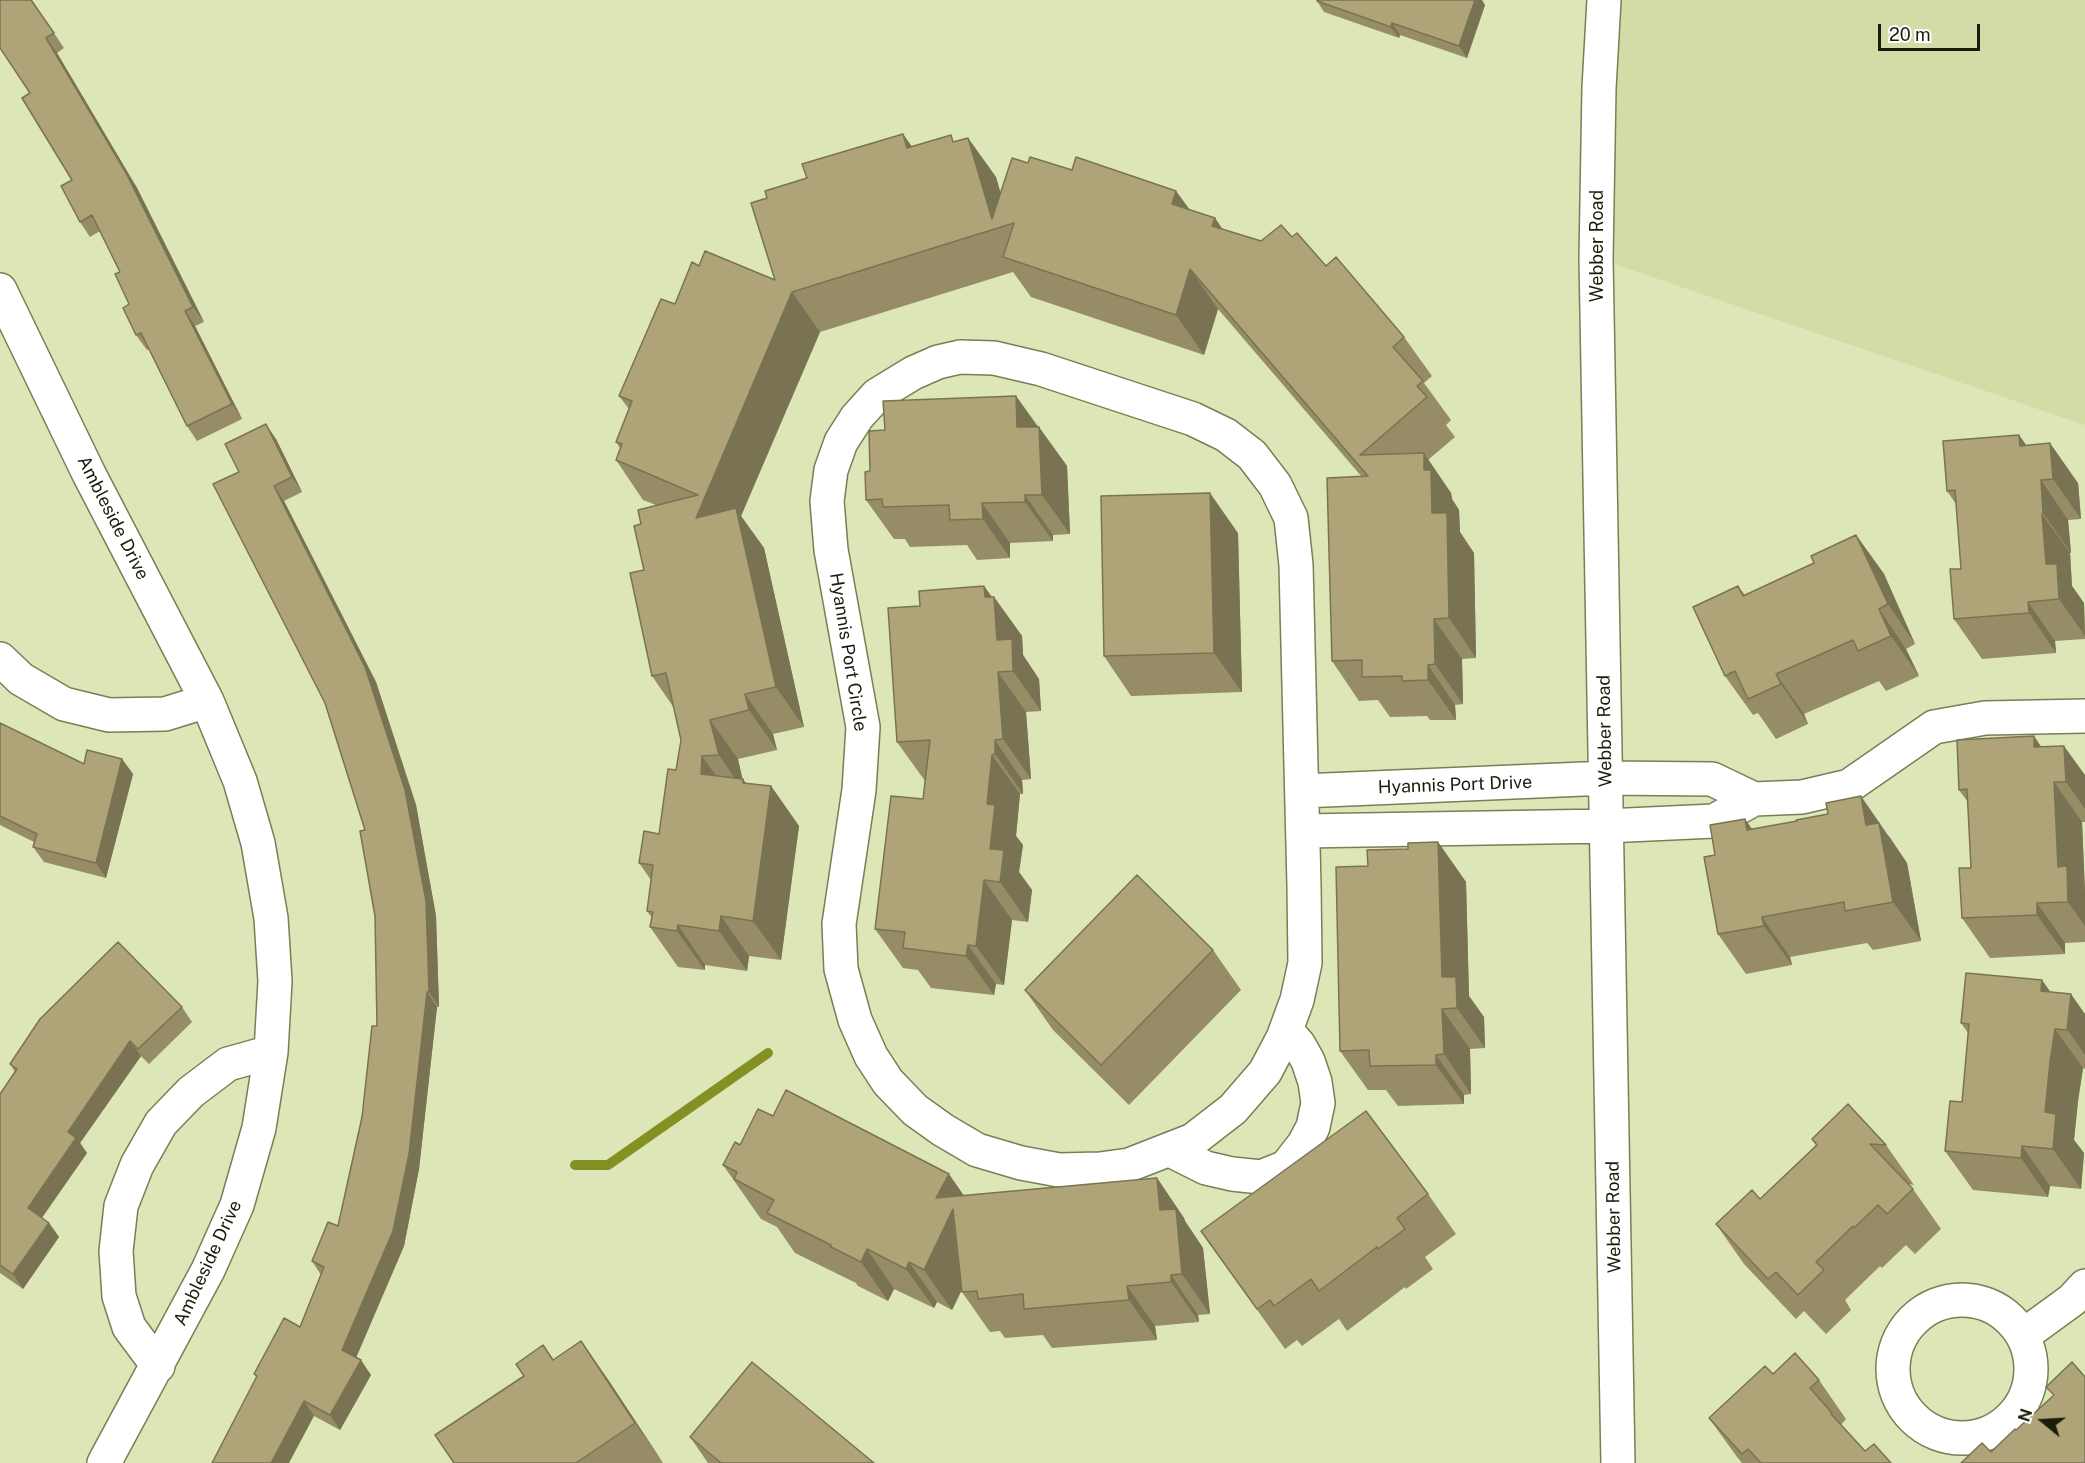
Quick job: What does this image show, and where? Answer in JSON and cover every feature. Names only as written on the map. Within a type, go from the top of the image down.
[{"type":"street","name":"Webber Road","points":[[1604,0],[1598,99],[1596,258],[1618,1463]]},
{"type":"street","name":"Ambleside Drive","points":[[0,290],[11,342],[89,474],[207,701],[240,781],[258,843],[272,929],[275,981],[271,1052],[259,1128],[237,1205],[208,1270],[104,1463]]},
{"type":"street","name":"Hyannis Port Circle","points":[[960,357],[994,358],[1041,369],[1193,419],[1226,435],[1252,455],[1275,485],[1292,518],[1296,565],[1303,831],[1305,963],[1297,1000],[1286,1030],[1265,1072],[1233,1109],[1193,1140],[1129,1165],[1069,1170],[1021,1163],[977,1150],[915,1110],[888,1082],[871,1056],[855,1020],[842,969],[839,924],[857,801],[863,727],[831,550],[827,501],[831,470],[841,442],[857,417],[877,395],[913,372],[938,362],[960,357]]},
{"type":"street","points":[[0,659],[21,679],[64,704],[109,715],[165,714],[207,701]]},
{"type":"street","points":[[1303,831],[1606,826],[1714,821],[1754,799],[1802,797],[1849,786],[1934,727],[1985,718],[2085,716]]},
{"type":"street","name":"Hyannis Port Drive","points":[[1302,791],[1607,778],[1712,779],[1754,799]]},
{"type":"street","points":[[1170,1150],[1206,1168],[1232,1174],[1261,1177],[1286,1167],[1304,1144],[1313,1127],[1318,1103],[1315,1082],[1308,1061],[1299,1045],[1286,1030]]},
{"type":"street","points":[[158,1366],[129,1327],[119,1296],[116,1251],[121,1206],[137,1165],[161,1123],[191,1092],[228,1064],[271,1052]]},
{"type":"street","points":[[2024,1335],[2072,1300],[2085,1286]]},
{"type":"street","points":[[1954,1299],[1981,1301],[2006,1314],[2024,1335],[2032,1361],[2030,1388],[2017,1412],[1996,1430],[1970,1438],[1943,1436],[1918,1424],[1901,1403],[1893,1377],[1895,1350],[1907,1325],[1928,1308],[1954,1299]]},
{"type":"shaded area","points":[[1616,0],[2085,0],[2085,425],[1611,263]]},
{"type":"building","points":[[0,0],[31,0],[54,33],[46,38],[126,173],[193,307],[185,311],[232,404],[187,426],[141,333],[136,335],[123,308],[129,304],[115,274],[120,272],[92,215],[80,222],[61,186],[72,180],[22,98],[30,93],[0,48]]},
{"type":"building","points":[[1317,0],[1475,0],[1459,46],[1392,23],[1391,27]]},
{"type":"building","points":[[903,134],[907,148],[951,135],[953,142],[968,138],[992,219],[1012,158],[1028,163],[1030,157],[1072,170],[1076,157],[1176,191],[1172,204],[1215,218],[1212,226],[1261,241],[1281,225],[1292,237],[1297,233],[1326,266],[1336,257],[1404,337],[1393,347],[1423,381],[1417,386],[1427,397],[1360,455],[1424,453],[1424,470],[1431,470],[1432,513],[1447,513],[1449,618],[1434,619],[1435,664],[1428,665],[1428,680],[1402,681],[1402,676],[1362,677],[1362,660],[1332,661],[1327,478],[1368,476],[1190,269],[1176,315],[1003,257],[1014,223],[792,292],[696,518],[736,508],[776,687],[745,694],[749,710],[710,720],[719,755],[702,756],[701,774],[743,779],[743,783],[771,786],[753,921],[721,916],[719,931],[678,925],[677,931],[650,927],[653,912],[647,911],[653,865],[639,863],[644,831],[659,834],[668,769],[676,770],[681,740],[666,673],[652,676],[630,573],[644,570],[634,526],[641,524],[638,510],[698,495],[616,460],[622,444],[616,442],[632,401],[619,396],[661,299],[675,304],[692,262],[699,266],[705,251],[775,280],[751,203],[767,198],[765,191],[807,178],[802,164]]},
{"type":"building","points":[[1016,396],[1017,427],[1039,427],[1042,495],[1025,495],[1025,502],[982,503],[983,519],[950,520],[949,505],[883,507],[882,499],[866,500],[865,472],[870,471],[869,431],[885,430],[883,401]]},
{"type":"building","points":[[266,424],[292,477],[274,486],[365,667],[405,790],[426,901],[429,992],[427,992],[409,1154],[393,1231],[342,1350],[361,1360],[330,1415],[304,1401],[271,1463],[212,1463],[257,1376],[254,1374],[284,1318],[300,1327],[324,1267],[312,1261],[328,1222],[338,1226],[362,1117],[372,1026],[377,1026],[375,916],[360,831],[365,830],[325,703],[213,484],[239,472],[225,444]]},
{"type":"building","points":[[2019,435],[2020,446],[2050,443],[2053,479],[2041,480],[2042,514],[2046,564],[2057,564],[2059,599],[2028,602],[2029,613],[1954,619],[1950,569],[1961,569],[1955,490],[1947,491],[1943,441]]},
{"type":"building","points":[[1210,493],[1214,653],[1104,656],[1101,496]]},
{"type":"building","points":[[1856,535],[1888,604],[1879,609],[1891,636],[1858,651],[1853,640],[1776,674],[1781,684],[1748,699],[1735,671],[1725,676],[1693,607],[1738,586],[1743,596],[1814,563],[1811,556]]},
{"type":"building","points":[[984,586],[985,597],[994,597],[997,640],[1012,639],[1013,671],[998,672],[1003,739],[995,740],[987,804],[995,805],[990,849],[1004,850],[1000,882],[984,880],[976,946],[968,945],[966,956],[903,948],[905,932],[875,929],[891,796],[923,799],[930,740],[897,742],[888,608],[920,606],[919,591]]},
{"type":"building","points":[[0,723],[84,764],[87,750],[122,759],[96,863],[33,847],[37,834],[0,816]]},
{"type":"building","points":[[2034,736],[2034,747],[2064,746],[2066,782],[2054,782],[2058,867],[2067,866],[2068,902],[2037,903],[2037,915],[1962,918],[1959,868],[1971,868],[1967,789],[1959,790],[1957,740]]},
{"type":"building","points":[[1861,796],[1866,825],[1879,823],[1893,902],[1845,911],[1844,902],[1762,917],[1764,926],[1718,934],[1704,857],[1715,855],[1710,825],[1745,819],[1747,830],[1797,821],[1828,814],[1826,803]]},
{"type":"building","points":[[1438,842],[1442,977],[1456,977],[1457,1008],[1442,1009],[1444,1054],[1436,1055],[1436,1065],[1370,1066],[1369,1050],[1340,1051],[1336,867],[1368,866],[1367,850],[1408,849],[1408,843]]},
{"type":"building","points":[[1137,875],[1213,950],[1101,1065],[1025,990]]},
{"type":"building","points":[[118,942],[182,1007],[138,1049],[130,1041],[68,1132],[76,1138],[28,1208],[49,1223],[13,1274],[0,1265],[0,1094],[17,1069],[10,1064],[40,1019]]},
{"type":"building","points":[[1966,973],[2042,980],[2041,991],[2071,994],[2067,1030],[2055,1029],[2050,1062],[2045,1112],[2056,1114],[2053,1149],[2022,1146],[2021,1158],[1945,1151],[1950,1101],[1962,1102],[1969,1024],[1961,1023]]},
{"type":"building","points":[[786,1090],[949,1174],[936,1198],[1157,1178],[1160,1210],[1176,1209],[1182,1274],[1171,1275],[1171,1282],[1127,1286],[1129,1300],[1024,1309],[1023,1294],[978,1299],[977,1291],[962,1292],[953,1209],[924,1270],[909,1262],[906,1269],[867,1249],[861,1262],[767,1213],[774,1200],[734,1179],[737,1172],[723,1165],[735,1142],[740,1145],[758,1109],[773,1116]]},
{"type":"building","points":[[1848,1104],[1886,1145],[1870,1144],[1913,1189],[1887,1214],[1878,1205],[1854,1228],[1853,1226],[1816,1262],[1824,1270],[1798,1295],[1776,1272],[1768,1279],[1716,1224],[1752,1190],[1760,1199],[1817,1145],[1812,1139]]},
{"type":"building","points":[[1366,1111],[1428,1194],[1397,1218],[1405,1229],[1319,1291],[1311,1279],[1274,1306],[1270,1300],[1257,1309],[1201,1231]]},
{"type":"building","points":[[581,1341],[635,1423],[576,1463],[454,1463],[435,1435],[524,1376],[516,1364],[543,1345],[553,1360]]},
{"type":"building","points":[[1795,1353],[1819,1380],[1810,1388],[1831,1414],[1865,1451],[1874,1444],[1891,1463],[1761,1463],[1748,1449],[1742,1454],[1709,1418],[1765,1366],[1773,1374]]},
{"type":"building","points":[[752,1362],[874,1463],[721,1463],[690,1437]]},
{"type":"building","points":[[2072,1362],[2085,1377],[2085,1463],[1961,1463],[1982,1443],[1991,1452],[2016,1430],[2054,1395],[2046,1387]]},
{"type":"waterway","points":[[575,1165],[608,1165],[768,1053]]}]
